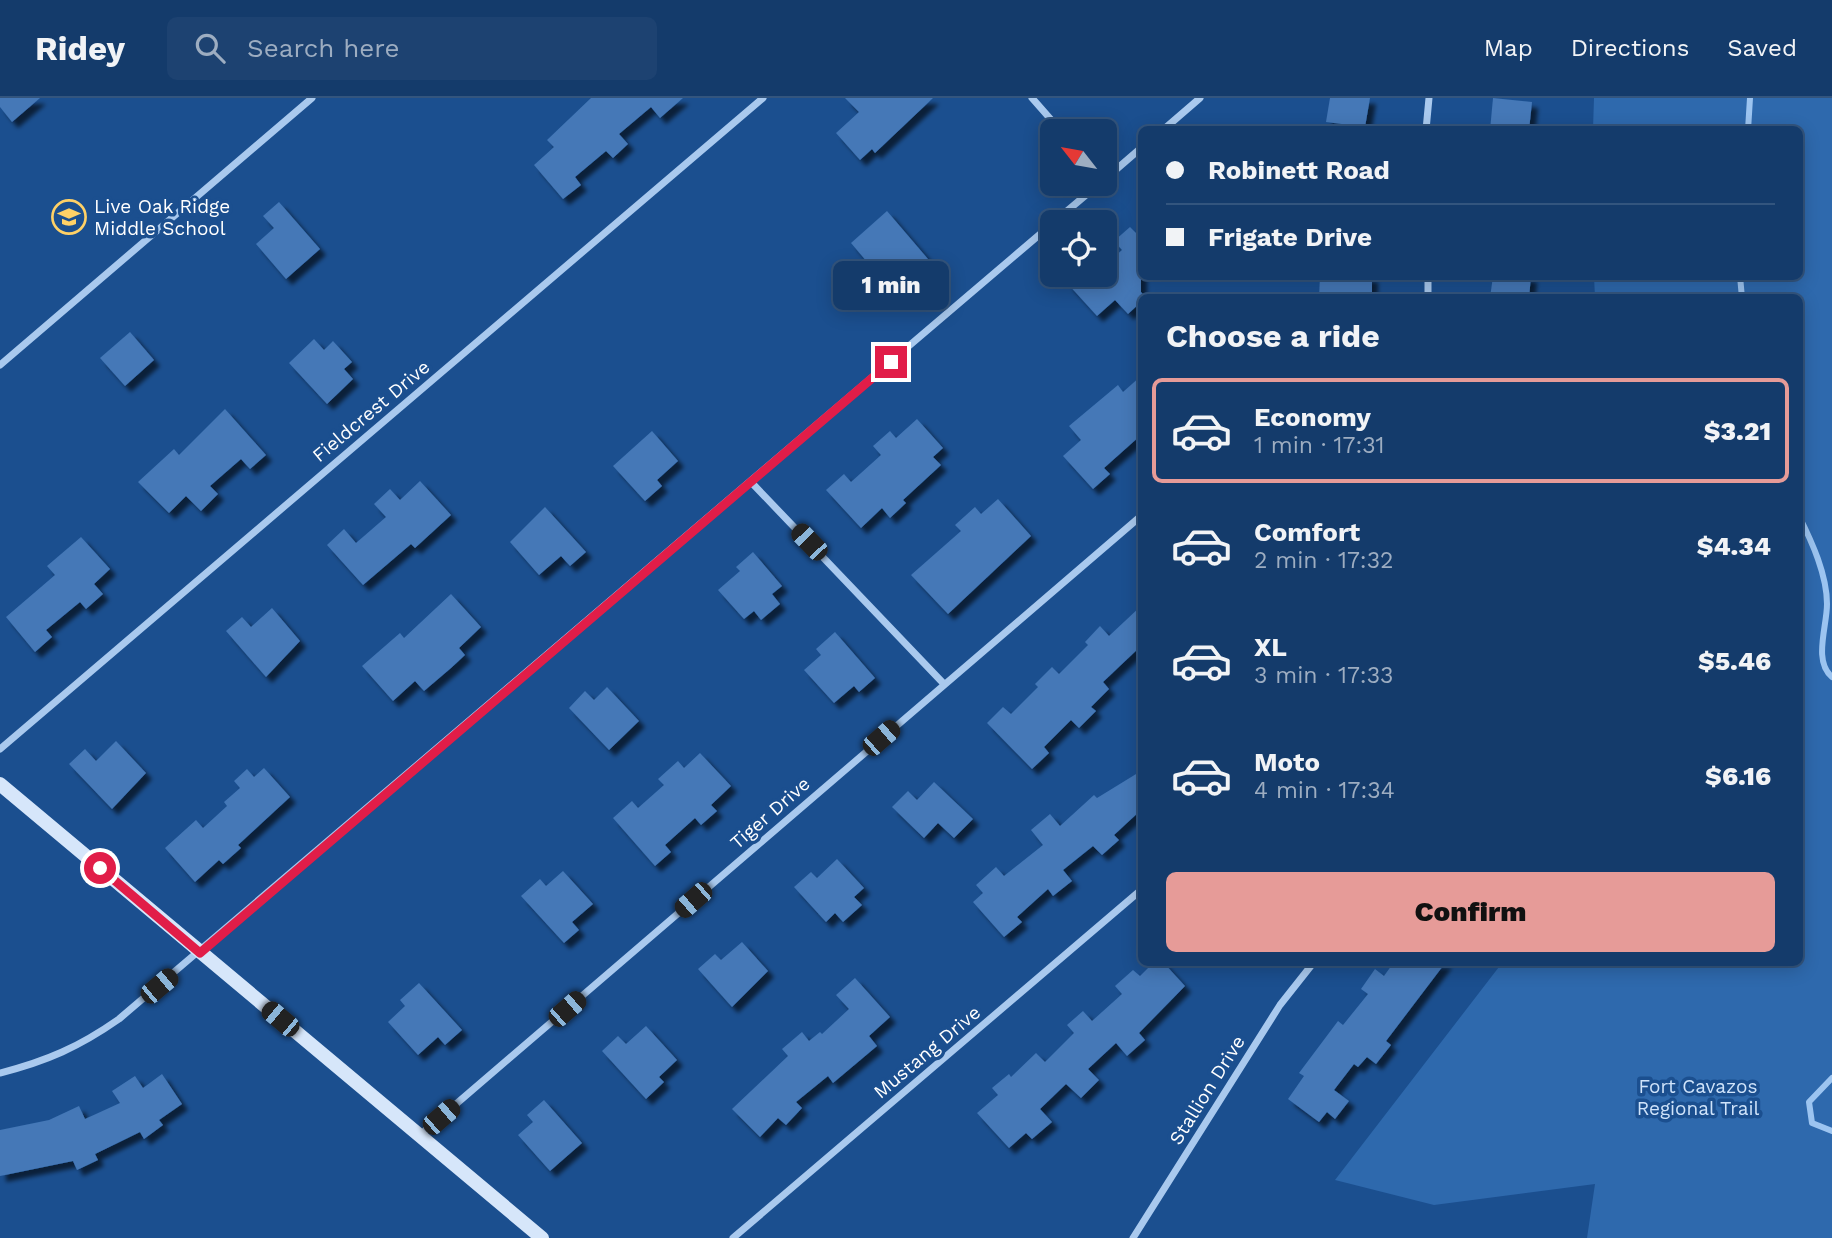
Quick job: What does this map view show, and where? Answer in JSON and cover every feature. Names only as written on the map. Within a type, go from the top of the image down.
[{"type":"street","points":[[0,365],[312,98]]},
{"type":"street","name":"Fieldcrest Drive","points":[[0,749],[763,98]]},
{"type":"street","points":[[1032,98],[1050,119]]},
{"type":"street","points":[[1168,126],[1200,98]]},
{"type":"street","points":[[1426,126],[1429,98]]},
{"type":"street","points":[[1117,168],[1138,151]]},
{"type":"street","points":[[1068,210],[1085,196]]},
{"type":"street","points":[[0,1073],[46,1062],[87,1041],[119,1019],[200,953],[1040,234]]},
{"type":"street","points":[[751,482],[944,684]]},
{"type":"street","name":"Tiger Drive","points":[[420,1135],[1138,519]]},
{"type":"street","points":[[0,784],[542,1238]]},
{"type":"street","name":"Mustang Drive","points":[[733,1238],[1138,893]]},
{"type":"street","name":"Stallion Drive","points":[[1133,1238],[1280,1005],[1311,966]]},
{"type":"green space","name":"Fort Cavazos Regional Trail","points":[[1594,98],[1832,98],[1832,1238],[1587,1238],[1595,1184],[1434,1205],[1335,1180],[1500,966],[1803,966],[1803,294],[1595,294],[1594,280],[1803,280],[1803,126],[1593,126]]},
{"type":"building","points":[[0,98],[40,98],[12,122],[0,107]]},
{"type":"building","points":[[591,98],[683,98],[660,118],[651,107],[619,134],[628,144],[613,158],[606,151],[575,177],[581,185],[563,199],[534,165],[554,147],[547,140]]},
{"type":"building","points":[[845,98],[933,98],[875,153],[872,149],[860,160],[836,133],[859,112]]},
{"type":"building","points":[[1330,98],[1370,98],[1365,126],[1326,122]]},
{"type":"building","points":[[1493,98],[1532,102],[1529,126],[1490,126]]},
{"type":"building","points":[[279,202],[320,249],[286,279],[256,244],[274,228],[263,216]]},
{"type":"building","points":[[887,211],[928,259],[911,273],[898,259],[879,276],[851,243]]},
{"type":"building","points":[[1130,227],[1138,235],[1138,280],[1141,280],[1143,294],[1138,294],[1138,305],[1128,314],[1115,300],[1097,316],[1071,287],[1117,287],[1117,254],[1122,250],[1117,244],[1117,238]]},
{"type":"building","points":[[1320,280],[1372,280],[1372,294],[1319,294]]},
{"type":"building","points":[[1492,280],[1531,280],[1529,294],[1491,294]]},
{"type":"building","points":[[130,332],[154,360],[125,386],[100,358]]},
{"type":"building","points":[[314,339],[324,350],[333,341],[352,362],[344,369],[353,379],[327,404],[289,363]]},
{"type":"building","points":[[1138,379],[1138,438],[1104,468],[1110,474],[1093,489],[1063,456],[1081,440],[1069,426],[1118,385],[1123,392]]},
{"type":"building","points":[[225,409],[266,455],[250,469],[241,459],[210,486],[218,494],[201,511],[186,496],[169,513],[138,482],[174,449],[179,455]]},
{"type":"building","points":[[917,419],[943,448],[933,457],[941,465],[903,500],[906,503],[890,518],[882,508],[861,528],[826,490],[844,474],[851,482],[881,455],[873,446],[890,431],[896,438]]},
{"type":"building","points":[[652,431],[678,461],[657,480],[662,486],[645,501],[613,466]]},
{"type":"building","points":[[420,481],[451,515],[415,548],[411,544],[363,585],[327,545],[344,529],[356,543],[386,517],[374,504],[390,489],[400,500]]},
{"type":"building","points":[[998,499],[1031,536],[948,614],[911,575],[961,531],[955,525],[975,507],[981,514]]},
{"type":"building","points":[[545,507],[586,552],[570,566],[561,556],[539,575],[510,542]]},
{"type":"building","points":[[81,537],[110,569],[94,584],[103,594],[86,609],[80,602],[46,630],[52,637],[35,652],[6,617],[55,575],[47,566]]},
{"type":"building","points":[[753,552],[782,586],[772,594],[780,604],[761,620],[754,611],[744,619],[718,590],[740,571],[736,567]]},
{"type":"building","points":[[451,594],[481,627],[459,648],[465,655],[424,691],[415,681],[393,701],[362,666],[400,633],[404,638]]},
{"type":"building","points":[[272,608],[300,641],[266,677],[226,631],[242,617],[251,627]]},
{"type":"building","points":[[1138,609],[1138,649],[1103,682],[1109,689],[1091,707],[1096,711],[1079,728],[1071,720],[1044,747],[1049,753],[1032,769],[987,723],[1003,707],[1011,714],[1038,687],[1035,684],[1052,667],[1059,674],[1088,645],[1085,642],[1100,626],[1109,636]]},
{"type":"building","points":[[835,632],[875,678],[859,692],[854,686],[834,703],[804,670],[821,655],[816,649]]},
{"type":"building","points":[[607,687],[639,721],[609,750],[569,708],[585,691],[594,700]]},
{"type":"building","points":[[116,741],[146,773],[112,809],[69,764],[85,749],[96,761]]},
{"type":"building","points":[[700,753],[731,786],[711,805],[717,811],[701,825],[695,818],[665,845],[671,852],[655,866],[613,818],[632,801],[638,808],[664,785],[658,779],[678,761],[684,768]]},
{"type":"building","points":[[264,768],[290,797],[238,845],[241,848],[223,864],[219,860],[195,882],[165,848],[196,820],[203,828],[227,806],[224,802],[240,788],[234,781],[247,769],[254,777]]},
{"type":"building","points":[[1138,773],[1138,813],[1114,835],[1119,840],[1102,855],[1093,846],[1063,870],[1072,881],[1053,896],[1048,889],[1017,917],[1022,922],[1004,937],[973,902],[983,893],[976,885],[996,867],[1004,876],[1043,845],[1031,830],[1050,814],[1060,826],[1094,795],[1097,798]]},
{"type":"building","points":[[934,782],[973,819],[954,838],[938,823],[924,838],[892,807],[908,791],[917,800]]},
{"type":"building","points":[[837,859],[864,888],[854,897],[862,905],[843,922],[835,913],[826,922],[794,887],[811,872],[817,878]]},
{"type":"building","points":[[563,871],[593,904],[572,922],[579,930],[564,943],[521,896],[540,879],[546,886]]},
{"type":"building","points":[[742,942],[768,971],[732,1007],[698,969],[715,954],[721,960]]},
{"type":"building","points":[[1150,966],[1167,966],[1185,986],[1139,1033],[1145,1040],[1127,1056],[1116,1043],[1088,1069],[1099,1080],[1081,1098],[1066,1084],[1040,1109],[1052,1122],[1032,1139],[1026,1133],[1009,1148],[977,1113],[998,1095],[992,1088],[1009,1074],[1011,1077],[1036,1053],[1045,1062],[1074,1033],[1067,1025],[1083,1011],[1092,1021],[1122,994],[1115,986],[1133,970],[1140,976]]},
{"type":"building","points":[[1391,966],[1443,966],[1386,1041],[1391,1045],[1376,1064],[1367,1057],[1358,1067],[1354,1064],[1334,1090],[1349,1101],[1335,1119],[1327,1112],[1319,1122],[1288,1099],[1304,1076],[1299,1073],[1338,1021],[1343,1025],[1368,994],[1361,989],[1375,969],[1384,976]]},
{"type":"building","points":[[855,978],[890,1017],[869,1036],[877,1046],[833,1083],[828,1076],[796,1102],[802,1108],[786,1125],[778,1118],[760,1137],[732,1109],[788,1056],[782,1049],[802,1032],[809,1041],[820,1032],[822,1034],[849,1009],[836,995]]},
{"type":"building","points":[[419,983],[462,1030],[445,1045],[438,1037],[418,1055],[388,1022],[405,1006],[400,1000]]},
{"type":"building","points":[[646,1026],[677,1060],[659,1077],[664,1082],[646,1099],[602,1051],[618,1036],[626,1044]]},
{"type":"building","points":[[162,1074],[182,1104],[159,1120],[163,1125],[144,1139],[140,1132],[95,1154],[98,1160],[77,1170],[73,1161],[0,1176],[0,1130],[49,1120],[79,1106],[85,1119],[120,1103],[112,1091],[135,1076],[143,1088]]},
{"type":"building","points":[[544,1100],[582,1143],[550,1171],[518,1135],[533,1122],[527,1115]]},
{"type":"waterway","points":[[1748,126],[1750,98]]},
{"type":"waterway","points":[[1740,280],[1742,294]]},
{"type":"waterway","points":[[1803,525],[1822,570],[1827,604],[1822,653],[1826,670],[1832,677]]},
{"type":"waterway","points":[[1832,1078],[1809,1102],[1812,1123],[1832,1131]]},
{"type":"place","name":"Live Oak Ridge Middle School","points":[[69,217]]},
{"type":"route","points":[[100,868],[200,953],[891,362]]}]
